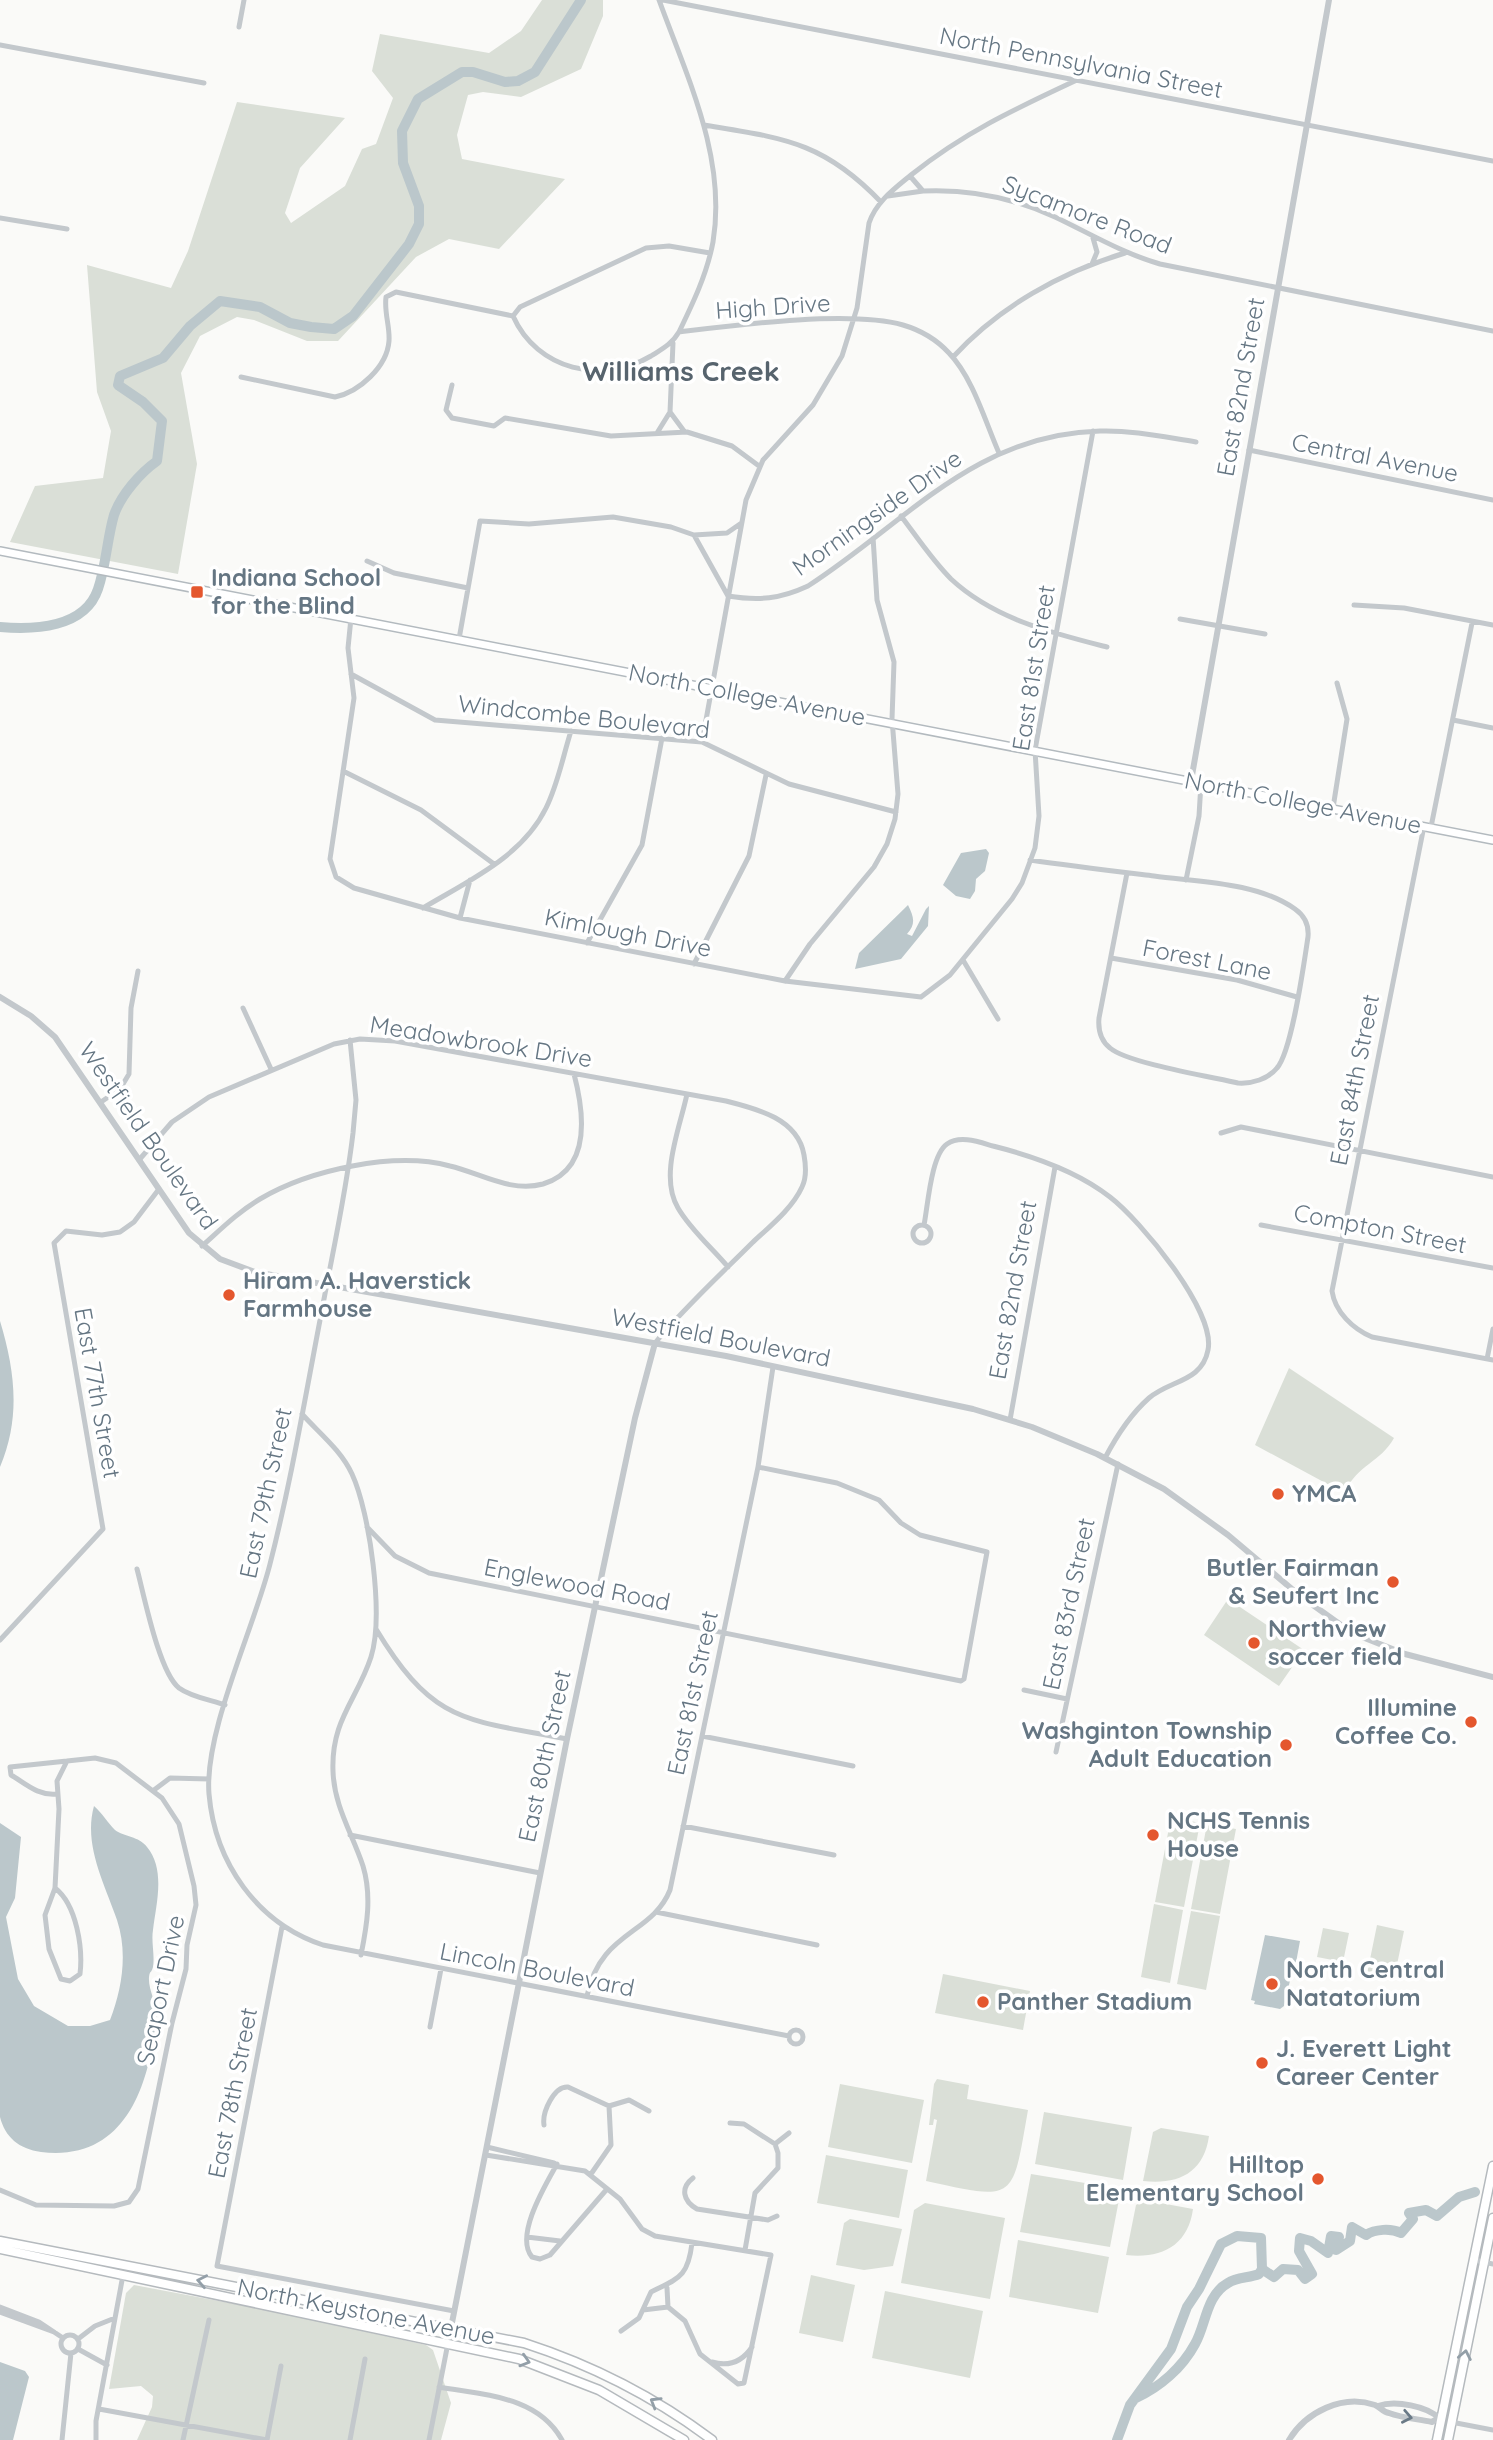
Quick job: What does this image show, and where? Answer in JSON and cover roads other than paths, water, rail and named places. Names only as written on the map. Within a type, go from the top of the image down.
[{"type":"main road","name":"North College Avenue","points":[[0,551],[1493,840]]},
{"type":"main road","points":[[1448,2440],[1444,2420],[1493,2166]]},
{"type":"main road","points":[[1437,2440],[1488,2263],[1493,2218]]},
{"type":"main road","name":"North Keystone Avenue","points":[[0,2241],[524,2343],[586,2366],[653,2400],[712,2440]]},
{"type":"main road","name":"North Keystone Avenue","points":[[0,2249],[507,2356],[565,2375],[627,2404],[684,2440]]},
{"type":"street","points":[[239,27],[244,0]]},
{"type":"street","points":[[657,433],[670,412],[673,342],[699,288],[710,253],[716,189],[704,125],[661,0]]},
{"type":"street","name":"North Pennsylvania Street","points":[[661,0],[1493,162]]},
{"type":"street","name":"East 82nd Street","points":[[1191,781],[1329,0]]},
{"type":"street","points":[[0,45],[204,83]]},
{"type":"street","points":[[702,742],[741,523],[759,466],[825,389],[842,356],[855,321],[869,223],[881,201],[973,130],[1077,80]]},
{"type":"street","points":[[704,125],[779,137],[812,149],[842,166],[881,201]]},
{"type":"street","points":[[910,176],[923,191]]},
{"type":"street","name":"Sycamore Road","points":[[886,196],[923,191],[966,192],[1014,202],[1055,217],[1125,253],[1191,272],[1493,331]]},
{"type":"street","points":[[0,218],[67,229]]},
{"type":"street","points":[[1092,264],[1097,252],[1093,238]]},
{"type":"street","points":[[513,316],[520,307],[646,248],[669,246],[710,253]]},
{"type":"street","points":[[953,357],[1015,305],[1053,282],[1092,264],[1125,253]]},
{"type":"street","points":[[241,377],[335,397],[351,394],[362,386],[386,353],[389,331],[384,310],[386,297],[396,292],[513,316],[524,336],[543,354],[564,365],[584,370],[626,367],[673,342]]},
{"type":"street","name":"High Drive","points":[[679,332],[822,320],[886,322],[909,327],[935,341],[953,357],[968,382],[999,453]]},
{"type":"street","points":[[452,385],[446,410],[452,418],[494,426],[505,418],[606,436],[684,431],[732,446],[759,466]]},
{"type":"street","points":[[670,412],[684,431]]},
{"type":"street","name":"Morningside Drive","points":[[728,596],[758,600],[793,594],[815,582],[947,482],[999,453],[1046,439],[1093,431],[1133,432],[1196,442]]},
{"type":"street","name":"East 81st Street","points":[[921,997],[932,992],[963,960],[1014,897],[1030,860],[1039,824],[1035,750],[1093,431]]},
{"type":"street","name":"Central Avenue","points":[[1249,450],[1493,499]]},
{"type":"street","points":[[901,516],[937,563],[965,590],[1002,614],[1058,634],[1107,647]]},
{"type":"street","points":[[459,639],[480,520],[529,524],[596,517],[626,518],[663,524],[694,535],[727,533],[741,523]]},
{"type":"street","points":[[694,535],[728,596]]},
{"type":"street","points":[[785,981],[810,944],[874,867],[890,838],[896,812],[894,662],[876,592],[873,537]]},
{"type":"street","points":[[367,561],[394,573],[468,588]]},
{"type":"street","points":[[1354,605],[1404,608],[1493,625]]},
{"type":"street","points":[[351,618],[348,648],[354,698],[343,771],[421,810],[494,864]]},
{"type":"street","points":[[1180,619],[1265,634]]},
{"type":"street","name":"East 84th Street","points":[[1472,623],[1332,1288],[1333,1298],[1360,1331],[1373,1337],[1490,1360]]},
{"type":"street","name":"Windcombe Boulevard","points":[[351,674],[435,720],[702,742],[766,775],[804,789],[896,812]]},
{"type":"street","points":[[1333,808],[1347,727],[1346,711],[1337,683]]},
{"type":"street","points":[[1452,720],[1493,728]]},
{"type":"street","points":[[423,908],[494,864],[525,839],[551,797],[570,731]]},
{"type":"street","points":[[587,943],[642,845],[662,738]]},
{"type":"street","name":"Kimlough Drive","points":[[343,771],[330,859],[335,875],[341,881],[368,893],[460,918],[694,964],[785,981],[921,997]]},
{"type":"street","points":[[694,964],[745,868],[766,775]]},
{"type":"street","points":[[1186,880],[1199,816],[1201,783]]},
{"type":"street","points":[[1030,860],[1186,880],[1267,896],[1293,907],[1305,919],[1308,937],[1284,1057],[1269,1075],[1249,1083],[1225,1080],[1119,1054],[1102,1039],[1099,1018],[1128,873]]},
{"type":"street","points":[[460,918],[470,880]]},
{"type":"street","name":"Forest Lane","points":[[1111,958],[1237,980],[1297,997]]},
{"type":"street","points":[[963,960],[999,1019]]},
{"type":"street","points":[[101,1102],[121,1087],[129,1074],[131,1009],[138,971]]},
{"type":"street","name":"Westfield Boulevard","points":[[1,999],[49,1032],[101,1102],[159,1189],[202,1246],[220,1259],[246,1270],[655,1343],[1010,1420],[1118,1464],[1194,1509],[1299,1595],[1352,1633],[1405,1654],[1493,1677]]},
{"type":"street","points":[[243,1008],[271,1069]]},
{"type":"street","name":"Meadowbrook Drive","points":[[139,1160],[167,1128],[190,1108],[313,1050],[350,1040],[395,1041],[687,1094],[757,1111],[790,1126],[800,1138]]},
{"type":"street","name":"East 79th Street","points":[[282,1927],[255,1902],[230,1865],[213,1820],[209,1779],[225,1705],[270,1564],[327,1285],[348,1166],[356,1100],[350,1040]]},
{"type":"street","points":[[202,1246],[242,1211],[270,1193],[348,1166],[428,1162],[516,1185],[548,1182],[564,1171],[579,1146],[583,1116],[574,1074]]},
{"type":"street","points":[[687,1094],[671,1173],[671,1191],[681,1212],[728,1267]]},
{"type":"street","points":[[1221,1133],[1238,1127],[1493,1177]]},
{"type":"street","name":"East 80th Street","points":[[429,2440],[567,1739],[635,1418],[655,1343],[686,1307],[778,1218],[801,1190],[806,1170],[800,1138]]},
{"type":"street","points":[[924,1225],[936,1159],[947,1144],[966,1140],[1012,1151],[1055,1167],[1111,1198],[1152,1242],[1188,1289],[1209,1337],[1207,1353],[1196,1373],[1151,1396],[1105,1458]]},
{"type":"street","name":"East 82nd Street","points":[[1010,1420],[1055,1167]]},
{"type":"street","name":"East 77th Street","points":[[0,1640],[103,1529],[54,1243],[59,1234],[68,1230],[100,1235],[122,1231],[134,1222],[159,1189]]},
{"type":"street","name":"Compton Street","points":[[1261,1225],[1493,1268]]},
{"type":"street","points":[[1490,1360],[1493,1329]]},
{"type":"street","name":"East 81st Street","points":[[587,1996],[596,1969],[612,1946],[656,1912],[670,1891],[758,1466],[773,1367]]},
{"type":"street","points":[[302,1413],[345,1462],[355,1480],[367,1527],[376,1629],[371,1656],[345,1707],[334,1750],[336,1797],[362,1865],[368,1893],[368,1920],[361,1955]]},
{"type":"street","name":"East 83rd Street","points":[[1056,1752],[1118,1464]]},
{"type":"street","name":"Englewood Road","points":[[367,1527],[395,1556],[422,1571],[961,1681],[967,1670],[970,1637],[987,1552],[920,1535],[901,1522],[879,1500],[837,1483],[758,1466]]},
{"type":"street","points":[[137,1569],[157,1644],[173,1681],[186,1692],[225,1705]]},
{"type":"street","points":[[376,1629],[414,1685],[445,1709],[480,1722],[567,1739]]},
{"type":"street","points":[[1024,1690],[1067,1699]]},
{"type":"street","points":[[702,1736],[853,1766]]},
{"type":"street","name":"Seaport Drive","points":[[0,2190],[40,2206],[117,2206],[129,2202],[138,2189],[172,2023],[187,1969],[187,1945],[196,1905],[179,1824],[171,1808],[154,1790],[116,1763],[95,1758],[10,1767],[11,1774],[35,1790],[45,1794],[57,1794]]},
{"type":"street","points":[[55,1888],[68,1906],[80,1947],[80,1974],[70,1982],[58,1975],[49,1949],[46,1912],[55,1888],[58,1773],[67,1761]]},
{"type":"street","points":[[154,1790],[170,1778],[209,1779]]},
{"type":"street","points":[[683,1826],[834,1855]]},
{"type":"street","points":[[350,1835],[540,1873]]},
{"type":"street","points":[[656,1912],[817,1945]]},
{"type":"street","name":"Lincoln Boulevard","points":[[282,1927],[323,1945],[361,1955],[518,1982],[789,2036]]},
{"type":"street","name":"East 78th Street","points":[[217,2266],[282,1927]]},
{"type":"street","points":[[430,2027],[441,1969]]},
{"type":"street","points":[[544,2125],[543,2119],[561,2087],[568,2087],[609,2106],[629,2100],[649,2111]]},
{"type":"street","points":[[591,2174],[611,2145],[609,2106]]},
{"type":"street","points":[[730,2123],[744,2124],[775,2144],[778,2153],[778,2168],[755,2193],[745,2250]]},
{"type":"street","points":[[775,2144],[789,2133]]},
{"type":"street","points":[[487,2151],[557,2164],[591,2174],[620,2199],[647,2232],[692,2243],[771,2255],[743,2383],[738,2384],[696,2349],[685,2321],[668,2307],[643,2310]]},
{"type":"street","points":[[557,2164],[533,2210],[527,2237],[528,2252],[535,2258],[546,2258],[607,2189]]},
{"type":"street","points":[[693,2178],[684,2190],[692,2207],[770,2220],[777,2216]]},
{"type":"street","points":[[527,2237],[560,2241]]},
{"type":"street","points":[[621,2331],[639,2318],[652,2292],[667,2288],[690,2263],[692,2243]]},
{"type":"street","points":[[1474,2260],[1488,2263]]},
{"type":"street","name":"North Keystone Avenue","points":[[217,2266],[454,2311]]},
{"type":"street","points":[[96,2440],[123,2275]]},
{"type":"street","points":[[667,2288],[668,2307]]},
{"type":"street","points":[[0,2309],[63,2338]]},
{"type":"street","points":[[78,2339],[95,2326],[116,2318]]},
{"type":"street","points":[[183,2440],[209,2320]]},
{"type":"street","points":[[63,2338],[72,2335],[78,2339]]},
{"type":"street","points":[[63,2338],[62,2347],[71,2353]]},
{"type":"street","points":[[78,2339],[78,2349]]},
{"type":"street","points":[[709,2361],[731,2363],[745,2358],[753,2345]]},
{"type":"street","points":[[78,2349],[107,2364]]},
{"type":"street","points":[[71,2353],[78,2349]]},
{"type":"street","points":[[62,2440],[71,2353]]},
{"type":"street","points":[[350,2440],[365,2359]]},
{"type":"street","points":[[99,2409],[267,2440],[281,2366]]},
{"type":"street","points":[[439,2387],[523,2404],[545,2418],[562,2440]]},
{"type":"street","points":[[1289,2440],[1304,2421],[1328,2407],[1350,2402],[1378,2406],[1389,2402],[1435,2412],[1444,2420],[1493,2430]]},
{"type":"waterway","name":"Williams Creek","points":[[0,627],[43,627],[70,619],[82,612],[98,589],[114,515],[132,485],[157,461],[162,421],[143,402],[118,385],[120,376],[163,358],[190,326],[220,301],[260,307],[290,323],[311,327],[334,329],[353,316],[409,244],[419,224],[419,206],[403,163],[402,131],[418,99],[462,72],[473,72],[505,82],[518,81],[535,72],[581,0]]},
{"type":"waterway","points":[[1117,2440],[1130,2405],[1171,2349],[1187,2307],[1221,2244],[1237,2236],[1261,2238],[1262,2269],[1274,2277],[1283,2269],[1298,2270],[1305,2279],[1312,2274],[1299,2251],[1300,2238],[1311,2241],[1328,2253],[1331,2236],[1339,2237],[1336,2250],[1350,2241],[1352,2227],[1366,2235],[1383,2230],[1401,2233],[1413,2219],[1409,2213],[1426,2210],[1437,2216],[1459,2197],[1475,2192]]},
{"type":"waterway","points":[[1136,2398],[1162,2382],[1184,2361],[1199,2336],[1215,2295],[1221,2288],[1235,2280],[1259,2274],[1262,2269]]},
{"type":"place","name":"Indiana School for the Blind","points":[[197,592]]},
{"type":"place","name":"Hiram A. Haverstick Farmhouse","points":[[229,1295]]},
{"type":"place","name":"YMCA","points":[[1278,1494]]},
{"type":"place","name":"Butler Fairman & Seufert Inc","points":[[1393,1582]]},
{"type":"place","name":"Northview soccer field","points":[[1254,1643]]},
{"type":"place","name":"Illumine Coffee Co.","points":[[1471,1722]]},
{"type":"place","name":"Washginton Township Adult Education","points":[[1286,1745]]},
{"type":"place","name":"NCHS Tennis House","points":[[1153,1835]]},
{"type":"place","name":"North Central Natatorium","points":[[1272,1984]]},
{"type":"place","name":"Panther Stadium","points":[[983,2002]]},
{"type":"place","name":"J. Everett Light Career Center","points":[[1262,2063]]},
{"type":"place","name":"Hilltop Elementary School","points":[[1318,2179]]},
{"type":"district","name":"Williams Creek","points":[[681,371]]}]
